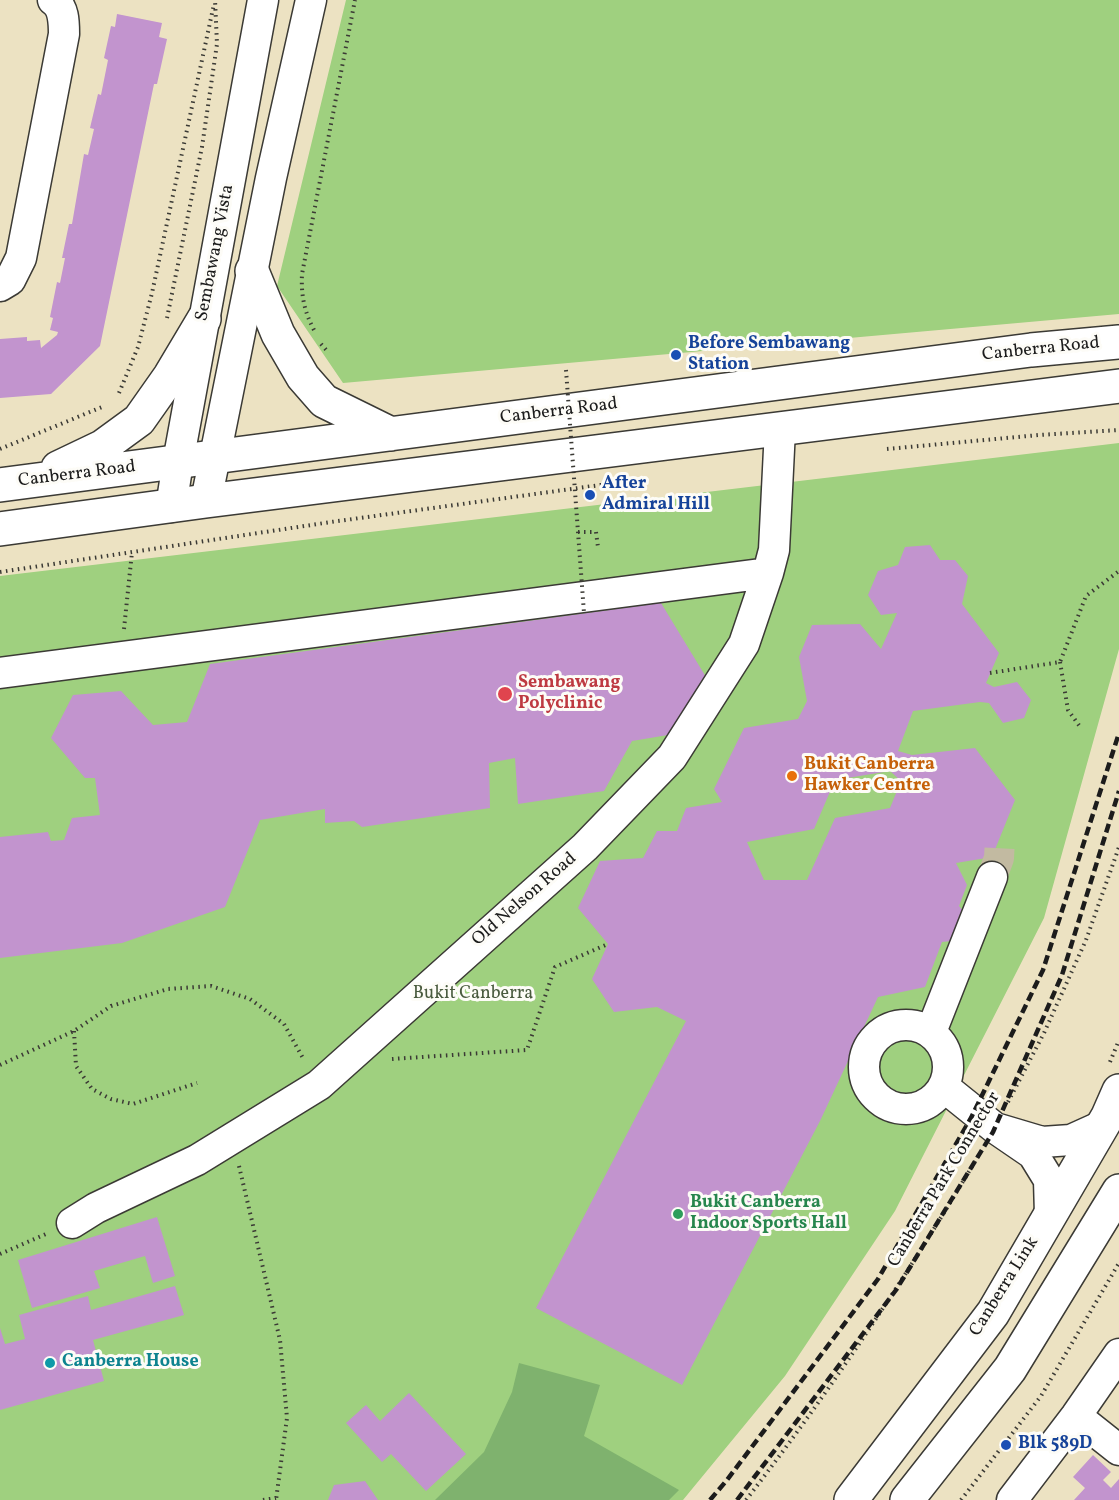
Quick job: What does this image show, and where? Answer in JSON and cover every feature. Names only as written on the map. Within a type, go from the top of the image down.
[{"type":"main road","points":[[252,271],[278,334],[303,377],[324,401],[391,434]]},
{"type":"main road","points":[[5,528],[18,522],[20,508],[11,484],[102,447],[127,411],[170,376],[204,319]]},
{"type":"main road","name":"Canberra Road","points":[[11,484],[1031,350],[1119,342]]},
{"type":"main road","points":[[5,528],[1119,386]]},
{"type":"main road","name":"Canberra Link","points":[[851,1500],[993,1313],[1102,1126],[1119,1091]]},
{"type":"main road","points":[[907,1500],[1010,1369],[1119,1191]]},
{"type":"street","points":[[0,286],[10,280],[21,258],[64,34],[64,19],[58,3],[53,0]]},
{"type":"street","name":"Sembawang Vista","points":[[171,507],[263,0]]},
{"type":"street","points":[[206,501],[252,271],[311,0]]},
{"type":"street","name":"Old Nelson Road","points":[[72,1223],[96,1208],[197,1160],[319,1085],[585,848],[672,757],[744,644],[768,573],[774,550],[780,429]]},
{"type":"street","points":[[0,673],[768,573]]},
{"type":"street","points":[[931,1032],[993,877]]},
{"type":"street","points":[[906,1024],[920,1026],[931,1032],[947,1054],[949,1068],[944,1087],[928,1103],[914,1108],[900,1109],[886,1105],[874,1096],[863,1070],[864,1055],[871,1042],[892,1026],[906,1024]]},
{"type":"street","points":[[944,1087],[995,1128],[1033,1154],[1049,1180],[1050,1215]]},
{"type":"street","points":[[995,1128],[1041,1142],[1071,1140],[1102,1126]]},
{"type":"street","points":[[1012,1500],[1076,1416],[1119,1354]]},
{"type":"street","points":[[1076,1416],[1119,1450]]},
{"type":"path","points":[[166,324],[202,147],[217,44],[215,0]]},
{"type":"path","points":[[0,449],[127,411],[138,348],[215,0]]},
{"type":"path","points":[[329,353],[321,344],[307,316],[302,295],[302,274],[355,0]]},
{"type":"path","points":[[566,370],[585,613]]},
{"type":"path","points":[[881,449],[1119,430]]},
{"type":"path","points":[[0,572],[654,478]]},
{"type":"path","points":[[578,532],[596,532],[598,547]]},
{"type":"path","points":[[122,657],[132,552]]},
{"type":"path","points":[[1081,728],[1068,710],[1060,662],[1086,596],[1119,571]]},
{"type":"path","points":[[990,673],[1060,662]]},
{"type":"path","name":"Canberra Park Connector","points":[[746,1500],[862,1341],[940,1220],[995,1128],[1044,1033],[1086,939],[1119,847]]},
{"type":"path","points":[[390,1059],[527,1050],[555,967],[608,944]]},
{"type":"path","points":[[0,1065],[74,1031],[111,1006],[168,989],[211,986],[250,999],[284,1024],[319,1085]]},
{"type":"path","points":[[74,1031],[76,1066],[92,1089],[111,1099],[134,1104],[197,1083]]},
{"type":"path","points":[[232,1139],[280,1340],[287,1418],[276,1499],[263,1500]]},
{"type":"path","points":[[0,1254],[72,1223]]},
{"type":"path","points":[[961,1500],[1041,1396],[1119,1263]]},
{"type":"green space","points":[[346,0],[1119,0],[1119,314],[343,383],[277,286]]},
{"type":"green space","name":"Bukit Canberra","points":[[1119,443],[1119,649],[1044,918],[895,1211],[785,1376],[683,1500],[0,1500],[0,576]]},
{"type":"green space","points":[[519,1363],[600,1385],[584,1436],[679,1490],[669,1500],[435,1500],[484,1452],[512,1392]]},
{"type":"building","points":[[117,14],[162,23],[159,37],[167,39],[157,84],[154,84],[100,346],[51,394],[0,398],[0,339],[27,337],[27,341],[40,340],[41,348],[58,332],[50,330],[53,318],[50,317],[57,282],[60,283],[65,258],[62,258],[69,224],[72,224],[84,154],[88,155],[94,129],[90,128],[98,94],[101,95],[108,60],[104,58],[111,26],[115,27]]},
{"type":"building","points":[[930,545],[940,560],[955,560],[968,576],[962,604],[999,653],[986,683],[994,687],[1017,682],[1031,700],[1024,718],[1003,723],[989,703],[980,702],[913,711],[898,751],[912,755],[975,748],[1015,800],[992,857],[956,863],[967,885],[959,906],[970,919],[961,940],[942,942],[925,987],[878,997],[820,1121],[682,1385],[536,1308],[686,1021],[657,1007],[614,1012],[592,979],[608,944],[578,908],[600,861],[643,858],[657,831],[677,831],[686,808],[722,802],[714,789],[744,728],[798,719],[807,701],[799,657],[812,625],[860,624],[881,649],[897,613],[881,615],[868,595],[878,571],[898,565],[905,547]],"holes":[[[890,771],[901,781],[890,808],[835,818],[807,880],[764,880],[747,842],[814,829],[835,780]]]},
{"type":"building","points":[[661,603],[709,682],[674,734],[632,741],[604,791],[518,804],[515,758],[489,763],[490,808],[362,827],[354,821],[325,823],[325,809],[260,820],[225,907],[122,943],[0,958],[0,837],[48,832],[51,841],[64,840],[72,818],[100,815],[95,778],[85,778],[51,738],[73,695],[121,691],[153,725],[187,722],[210,664]]},
{"type":"building","points":[[157,1217],[175,1276],[153,1283],[145,1256],[94,1271],[100,1288],[32,1308],[18,1260]]},
{"type":"building","name":"Canberra House","points":[[175,1286],[184,1315],[93,1340],[104,1381],[0,1410],[0,1328],[5,1344],[25,1339],[19,1315],[88,1296],[91,1310]]},
{"type":"building","points":[[409,1393],[466,1454],[426,1491],[391,1454],[382,1462],[346,1423],[366,1405],[380,1421]]},
{"type":"building","points":[[1093,1455],[1111,1472],[1103,1480],[1111,1488],[1119,1479],[1119,1500],[1074,1500],[1085,1488],[1073,1477]]},
{"type":"building","points":[[365,1481],[378,1500],[328,1500],[334,1485]]},
{"type":"tunnel","points":[[992,877],[999,858],[1000,839]]},
{"type":"railway","points":[[710,1500],[878,1279],[971,1118],[1043,970],[1119,733]]},
{"type":"railway","points":[[737,1500],[896,1290],[993,1132],[1062,975],[1119,791]]},
{"type":"place","name":"Before Sembawang Station","points":[[676,355]]},
{"type":"place","name":"After Admiral Hill","points":[[590,495]]},
{"type":"place","name":"Sembawang Polyclinic","points":[[505,694]]},
{"type":"place","name":"Bukit Canberra Hawker Centre","points":[[792,776]]},
{"type":"place","name":"Bukit Canberra Indoor Sports Hall","points":[[678,1214]]},
{"type":"place","name":"Canberra House","points":[[50,1363]]},
{"type":"place","name":"Blk 589D","points":[[1006,1445]]}]
